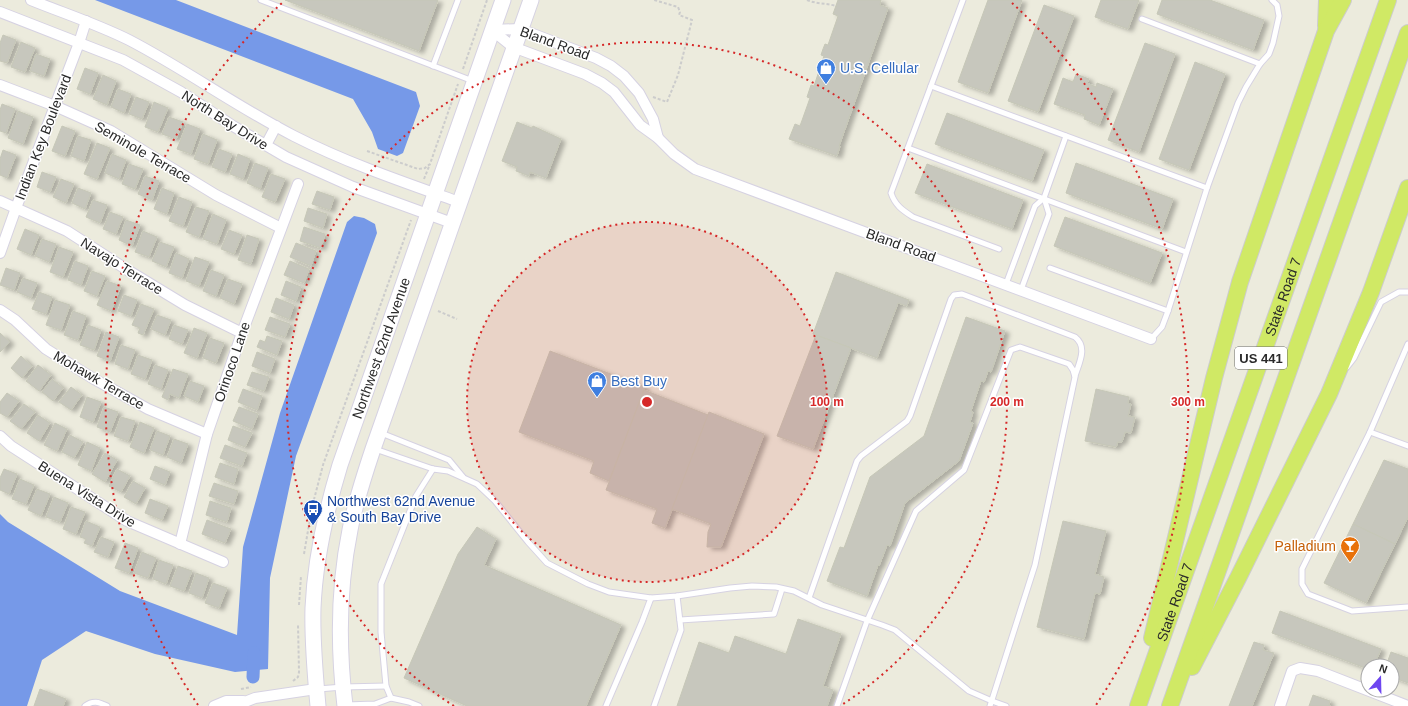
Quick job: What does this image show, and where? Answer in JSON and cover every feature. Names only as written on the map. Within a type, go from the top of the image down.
[{"type":"main road","points":[[1326,31],[1327,0]]},
{"type":"main road","points":[[1137,706],[1214,378],[1238,290],[1326,31],[1344,0]]},
{"type":"main road","name":"State Road 7","points":[[1137,706],[1386,5]]},
{"type":"main road","name":"US 441","points":[[1171,706],[1408,33]]},
{"type":"main road","points":[[1171,706],[1238,578],[1329,394],[1371,292],[1408,188]]},
{"type":"street","name":"North Bay Drive","points":[[31,0],[128,40],[294,136],[358,166],[459,202]]},
{"type":"street","name":"Northwest 62nd Avenue","points":[[318,706],[313,644],[313,608],[319,552],[330,496],[435,193],[467,79],[492,30],[502,0]]},
{"type":"street","name":"Northwest 62nd Avenue","points":[[343,706],[339,625],[344,559],[357,500],[373,449],[513,47],[531,0]]},
{"type":"street","name":"North Bay Drive","points":[[0,12],[123,60],[181,92],[233,126],[286,157],[353,187],[452,223]]},
{"type":"street","name":"Indian Key Boulevard","points":[[0,253],[86,22]]},
{"type":"street","name":"Bland Road","points":[[492,30],[520,29],[596,58],[611,66],[624,76],[639,93],[653,119],[658,138]]},
{"type":"street","name":"Bland Road","points":[[492,30],[513,47],[602,82],[614,92],[640,125],[658,138],[674,154],[695,169],[1151,339]]},
{"type":"street","name":"Seminole Terrace","points":[[0,85],[55,106],[111,131],[216,195],[281,228]]},
{"type":"street","points":[[266,145],[276,126]]},
{"type":"street","name":"Orinoco Lane","points":[[180,544],[207,434],[242,333],[298,184]]},
{"type":"street","name":"Navajo Terrace","points":[[0,201],[67,231],[185,305],[242,333]]},
{"type":"street","name":"Mohawk Terrace","points":[[0,310],[15,320],[46,349],[94,379],[148,409],[207,434]]},
{"type":"street","name":"Buena Vista Drive","points":[[0,436],[11,446],[127,521],[223,562]]},
{"type":"street","points":[[1280,706],[1292,671],[1300,668],[1318,671],[1408,706]]},
{"type":"street","points":[[235,706],[255,698],[316,689]]},
{"type":"street","points":[[214,706],[226,701],[249,701]]},
{"type":"lane","points":[[261,0],[467,79]]},
{"type":"lane","points":[[433,66],[458,0]]},
{"type":"lane","points":[[963,0],[890,193],[894,202],[901,210],[913,217],[999,249]]},
{"type":"lane","points":[[1151,339],[1162,327],[1168,311],[1207,188],[1238,103],[1260,64],[1269,54],[1273,43],[1279,16],[1276,5],[1272,0]]},
{"type":"lane","points":[[1142,19],[1260,64]]},
{"type":"lane","points":[[931,86],[1207,188]]},
{"type":"lane","points":[[1006,284],[1035,206],[1044,198],[1066,136]]},
{"type":"lane","points":[[908,148],[1186,252]]},
{"type":"lane","points":[[1021,290],[1048,214],[1044,198]]},
{"type":"lane","points":[[1050,268],[1168,311]]},
{"type":"lane","points":[[1329,394],[1354,358],[1381,302],[1400,292],[1408,292]]},
{"type":"lane","points":[[809,598],[857,461],[861,456],[907,421],[910,416],[951,299],[954,295],[962,294],[1075,337],[1082,345],[1082,354],[1075,377],[1035,565],[991,704]]},
{"type":"lane","points":[[1408,344],[1370,432],[1302,569],[1302,584],[1308,594],[1352,611],[1408,607]]},
{"type":"lane","points":[[837,706],[867,620],[916,511],[964,470],[1011,350],[1020,347],[1069,364],[1075,377]]},
{"type":"lane","points":[[379,432],[449,460],[464,478]]},
{"type":"lane","points":[[1370,432],[1408,446]]},
{"type":"lane","points":[[373,449],[433,469],[448,471],[477,484],[495,501],[547,563],[588,584],[609,592],[651,598],[752,586],[782,589],[794,592],[822,604],[882,624],[895,630],[969,691],[991,704],[1006,706]]},
{"type":"lane","points":[[391,698],[386,686],[381,632],[380,584],[416,496],[433,469]]},
{"type":"lane","points":[[680,620],[774,614],[782,589]]},
{"type":"lane","points":[[654,706],[681,630],[677,596]]},
{"type":"lane","points":[[606,706],[651,598]]},
{"type":"lane","points":[[316,689],[386,686]]},
{"type":"lane","points":[[343,706],[375,704],[391,698],[419,706]]},
{"type":"lane","points":[[85,706],[97,702],[107,706]]},
{"type":"path","points":[[367,151],[418,168],[425,168],[430,164],[467,79],[487,0]]},
{"type":"path","points":[[650,96],[667,102],[678,75],[692,20],[679,15],[680,12],[678,7],[654,0]]},
{"type":"path","points":[[807,0],[815,3],[836,6]]},
{"type":"path","points":[[438,311],[457,319]]},
{"type":"water","points":[[95,0],[176,0],[416,92],[420,106],[403,153],[397,156],[378,149],[372,132],[353,99]]},
{"type":"water","points":[[354,216],[364,218],[375,224],[377,233],[296,456],[270,578],[268,669],[235,672],[155,654],[86,631],[42,660],[27,706],[0,706],[0,514],[8,522],[120,591],[237,635],[243,547],[280,413],[347,222]]},
{"type":"building","points":[[285,0],[438,0],[419,51]]},
{"type":"building","points":[[838,0],[881,0],[880,5],[888,8],[839,146],[837,156],[789,139],[795,124],[800,126],[810,98],[807,97],[811,85],[814,86],[824,56],[821,55],[823,49],[825,44],[828,45],[838,16],[833,14]]},
{"type":"building","points":[[988,0],[1022,0],[988,93],[958,82]]},
{"type":"building","points":[[1101,0],[1139,0],[1128,29],[1095,17]]},
{"type":"building","points":[[1162,0],[1210,0],[1264,20],[1253,50],[1157,14]]},
{"type":"building","points":[[1044,5],[1074,16],[1038,112],[1008,101]]},
{"type":"building","points":[[3,35],[16,40],[7,63],[0,61],[0,43]]},
{"type":"building","points":[[21,42],[35,48],[25,72],[11,67]]},
{"type":"building","points":[[1145,43],[1175,54],[1139,152],[1108,140]]},
{"type":"building","points":[[36,54],[50,59],[44,76],[30,71]]},
{"type":"building","points":[[1195,62],[1225,74],[1189,170],[1159,159]]},
{"type":"building","points":[[85,68],[98,73],[90,94],[77,89]]},
{"type":"building","points":[[1076,74],[1089,79],[1087,83],[1096,87],[1097,83],[1113,89],[1099,125],[1084,119],[1085,115],[1054,104],[1063,78],[1073,82]]},
{"type":"building","points":[[103,75],[116,81],[107,105],[93,99]]},
{"type":"building","points":[[118,89],[131,94],[124,113],[111,107]]},
{"type":"building","points":[[136,97],[149,102],[142,119],[129,114]]},
{"type":"building","points":[[154,102],[168,108],[158,132],[145,127]]},
{"type":"building","points":[[2,104],[15,109],[6,133],[0,131],[0,110]]},
{"type":"building","points":[[18,111],[33,117],[23,144],[8,138]]},
{"type":"building","points":[[947,113],[1044,150],[1032,181],[935,144]]},
{"type":"building","points":[[169,117],[183,122],[176,139],[162,134]]},
{"type":"building","points":[[517,122],[532,128],[533,126],[561,139],[546,178],[530,172],[529,176],[516,171],[517,167],[502,161]]},
{"type":"building","points":[[187,124],[200,129],[191,154],[177,149]]},
{"type":"building","points":[[62,126],[75,131],[65,156],[52,151]]},
{"type":"building","points":[[203,134],[217,140],[208,164],[194,159]]},
{"type":"building","points":[[78,136],[91,140],[84,161],[71,156]]},
{"type":"building","points":[[97,143],[110,148],[97,179],[84,174]]},
{"type":"building","points":[[219,149],[232,154],[225,172],[212,167]]},
{"type":"building","points":[[3,150],[16,155],[7,178],[0,175],[0,159]]},
{"type":"building","points":[[112,154],[126,160],[119,179],[105,173]]},
{"type":"building","points":[[238,154],[250,159],[243,179],[230,174]]},
{"type":"building","points":[[255,163],[268,168],[260,189],[247,183]]},
{"type":"building","points":[[1076,163],[1173,199],[1162,229],[1066,193]]},
{"type":"building","points":[[129,164],[143,169],[135,189],[122,184]]},
{"type":"building","points":[[927,164],[1023,200],[1012,229],[915,193]]},
{"type":"building","points":[[42,172],[56,177],[50,192],[37,187]]},
{"type":"building","points":[[271,174],[285,179],[275,202],[262,197]]},
{"type":"building","points":[[145,176],[159,181],[152,200],[138,194]]},
{"type":"building","points":[[61,179],[74,184],[66,203],[53,197]]},
{"type":"building","points":[[78,188],[91,193],[85,209],[72,203]]},
{"type":"building","points":[[162,188],[174,193],[167,214],[154,209]]},
{"type":"building","points":[[317,191],[334,197],[330,210],[312,204]]},
{"type":"building","points":[[179,197],[192,202],[183,226],[169,221]]},
{"type":"building","points":[[93,200],[107,205],[100,223],[86,217]]},
{"type":"building","points":[[196,207],[209,211],[199,237],[186,232]]},
{"type":"building","points":[[308,208],[327,214],[323,228],[304,221]]},
{"type":"building","points":[[110,212],[123,217],[116,234],[103,229]]},
{"type":"building","points":[[213,214],[226,220],[217,244],[203,239]]},
{"type":"building","points":[[1065,217],[1162,253],[1150,283],[1054,246]]},
{"type":"building","points":[[126,220],[140,225],[132,246],[119,240]]},
{"type":"building","points":[[304,227],[325,234],[321,248],[300,241]]},
{"type":"building","points":[[25,229],[39,235],[31,255],[17,249]]},
{"type":"building","points":[[229,230],[242,235],[234,254],[221,249]]},
{"type":"building","points":[[143,231],[157,237],[149,257],[135,252]]},
{"type":"building","points":[[247,235],[259,239],[251,264],[238,260]]},
{"type":"building","points":[[42,239],[56,244],[49,262],[35,256]]},
{"type":"building","points":[[160,242],[174,247],[166,267],[152,261]]},
{"type":"building","points":[[296,243],[316,251],[311,266],[290,257]]},
{"type":"building","points":[[59,247],[73,252],[63,277],[50,272]]},
{"type":"building","points":[[176,253],[189,259],[182,278],[169,273]]},
{"type":"building","points":[[195,257],[209,262],[199,286],[186,281]]},
{"type":"building","points":[[75,261],[88,266],[81,285],[68,280]]},
{"type":"building","points":[[290,261],[309,269],[304,283],[284,275]]},
{"type":"building","points":[[6,268],[20,273],[14,290],[0,285]]},
{"type":"building","points":[[211,270],[224,275],[216,296],[203,291]]},
{"type":"building","points":[[92,271],[105,276],[97,296],[84,291]]},
{"type":"building","points":[[836,272],[909,300],[907,306],[898,303],[877,358],[813,334]]},
{"type":"building","points":[[23,278],[37,283],[31,298],[17,292]]},
{"type":"building","points":[[228,279],[242,284],[234,304],[220,298]]},
{"type":"building","points":[[107,281],[121,286],[111,311],[97,305]]},
{"type":"building","points":[[286,281],[301,287],[296,301],[281,295]]},
{"type":"building","points":[[39,292],[52,297],[46,314],[32,309]]},
{"type":"building","points":[[124,295],[137,300],[131,316],[118,311]]},
{"type":"building","points":[[276,298],[294,305],[289,319],[271,312]]},
{"type":"building","points":[[55,300],[70,305],[61,330],[46,325]]},
{"type":"building","points":[[141,304],[154,309],[143,335],[138,333],[140,328],[132,325]]},
{"type":"building","points":[[73,311],[86,316],[78,340],[64,335]]},
{"type":"building","points":[[157,315],[171,320],[165,335],[151,329]]},
{"type":"building","points":[[270,317],[290,324],[285,337],[265,330]]},
{"type":"building","points":[[966,317],[1005,331],[991,372],[988,371],[984,382],[981,381],[971,411],[973,412],[970,422],[973,423],[959,461],[905,503],[890,546],[887,545],[867,596],[827,581],[840,547],[844,548],[870,477],[924,436]]},
{"type":"building","points":[[88,325],[101,330],[94,350],[80,345]]},
{"type":"building","points":[[174,325],[188,330],[182,344],[169,339]]},
{"type":"building","points":[[194,328],[207,333],[197,358],[184,353]]},
{"type":"building","points":[[106,332],[119,337],[110,361],[97,356]]},
{"type":"building","points":[[0,333],[10,342],[0,352]]},
{"type":"building","points":[[816,335],[851,348],[813,449],[777,436]]},
{"type":"building","points":[[267,336],[282,341],[277,355],[257,347],[260,340],[265,342]]},
{"type":"building","points":[[210,338],[224,343],[216,363],[203,358]]},
{"type":"building","points":[[121,345],[135,350],[128,369],[115,364]]},
{"type":"building","points":[[550,351],[645,387],[609,481],[590,473],[594,461],[519,432]]},
{"type":"building","points":[[257,352],[275,359],[270,373],[252,366]]},
{"type":"building","points":[[138,355],[152,360],[145,379],[131,374]]},
{"type":"building","points":[[21,356],[32,366],[22,378],[11,368]]},
{"type":"building","points":[[38,365],[51,375],[39,391],[26,381]]},
{"type":"building","points":[[155,365],[168,370],[161,389],[148,384]]},
{"type":"building","points":[[173,369],[188,374],[179,398],[170,394],[168,400],[162,397]]},
{"type":"building","points":[[252,372],[269,377],[264,391],[247,385]]},
{"type":"building","points":[[52,379],[63,388],[53,401],[42,392]]},
{"type":"building","points":[[190,381],[204,386],[198,402],[184,396]]},
{"type":"building","points":[[71,387],[82,395],[71,410],[59,402]]},
{"type":"building","points":[[243,389],[262,396],[257,410],[238,402]]},
{"type":"building","points":[[1096,389],[1129,397],[1128,403],[1131,404],[1128,416],[1135,417],[1131,433],[1125,432],[1122,442],[1118,442],[1116,447],[1085,441]]},
{"type":"building","points":[[644,390],[708,415],[665,528],[652,523],[657,509],[606,490]]},
{"type":"building","points":[[7,393],[19,401],[7,417],[0,413],[0,402]]},
{"type":"building","points":[[87,397],[101,402],[93,422],[80,417]]},
{"type":"building","points":[[24,404],[35,412],[21,429],[10,421]]},
{"type":"building","points":[[104,407],[118,412],[110,432],[97,427]]},
{"type":"building","points":[[239,407],[258,414],[252,429],[233,421]]},
{"type":"building","points":[[709,412],[764,434],[721,547],[707,547],[708,532],[711,524],[672,509]]},
{"type":"building","points":[[38,415],[50,423],[39,441],[27,433]]},
{"type":"building","points":[[121,417],[135,421],[128,441],[114,436]]},
{"type":"building","points":[[140,422],[154,428],[144,453],[130,447]]},
{"type":"building","points":[[55,423],[67,429],[57,451],[44,445]]},
{"type":"building","points":[[233,426],[252,433],[245,447],[228,440]]},
{"type":"building","points":[[157,431],[170,436],[163,455],[150,450]]},
{"type":"building","points":[[70,435],[83,442],[74,458],[62,452]]},
{"type":"building","points":[[174,439],[188,444],[181,463],[167,457]]},
{"type":"building","points":[[87,442],[100,448],[91,471],[78,465]]},
{"type":"building","points":[[225,445],[247,453],[242,466],[220,458]]},
{"type":"building","points":[[105,453],[117,460],[105,482],[92,474]]},
{"type":"building","points":[[1384,460],[1408,469],[1408,517],[1395,544],[1353,524]]},
{"type":"building","points":[[220,463],[238,469],[234,484],[215,477]]},
{"type":"building","points":[[155,466],[170,472],[165,485],[150,479]]},
{"type":"building","points":[[4,469],[17,474],[9,494],[0,490],[0,478]]},
{"type":"building","points":[[117,469],[130,476],[121,492],[109,486]]},
{"type":"building","points":[[20,479],[34,485],[26,504],[12,499]]},
{"type":"building","points":[[133,481],[145,488],[136,504],[124,497]]},
{"type":"building","points":[[214,483],[238,491],[234,504],[209,496]]},
{"type":"building","points":[[37,489],[50,494],[41,516],[28,510]]},
{"type":"building","points":[[54,497],[68,503],[60,522],[46,517]]},
{"type":"building","points":[[150,499],[168,506],[162,520],[145,513]]},
{"type":"building","points":[[210,501],[231,508],[227,522],[206,515]]},
{"type":"building","points":[[71,507],[85,512],[76,534],[63,529]]},
{"type":"building","points":[[207,520],[231,529],[225,543],[202,534]]},
{"type":"building","points":[[86,521],[100,527],[92,546],[84,543],[86,539],[80,537]]},
{"type":"building","points":[[1063,521],[1106,531],[1095,574],[1104,577],[1100,594],[1095,593],[1084,639],[1037,627]]},
{"type":"building","points":[[1353,524],[1395,544],[1366,603],[1324,583]]},
{"type":"building","points":[[477,527],[496,539],[484,565],[621,625],[586,706],[467,706],[404,678],[458,554]]},
{"type":"building","points":[[101,537],[114,542],[108,557],[94,552]]},
{"type":"building","points":[[125,543],[138,548],[129,573],[115,568]]},
{"type":"building","points":[[142,552],[156,558],[148,578],[134,573]]},
{"type":"building","points":[[159,560],[173,565],[166,584],[153,579]]},
{"type":"building","points":[[178,566],[192,571],[184,591],[170,586]]},
{"type":"building","points":[[196,573],[209,578],[202,598],[189,593]]},
{"type":"building","points":[[213,583],[227,588],[219,608],[205,603]]},
{"type":"building","points":[[1280,611],[1381,649],[1377,658],[1360,658],[1360,666],[1272,633]]},
{"type":"building","points":[[798,619],[841,634],[823,686],[833,690],[827,706],[677,706],[699,642],[729,653],[735,636],[786,654]]},
{"type":"building","points":[[1254,642],[1264,645],[1263,650],[1274,653],[1252,706],[1229,706]]},
{"type":"building","points":[[1391,652],[1408,658],[1408,683],[1400,680],[1400,658],[1389,658]]},
{"type":"building","points":[[40,689],[66,699],[63,706],[34,706]]},
{"type":"building","points":[[1313,695],[1330,701],[1329,705],[1331,706],[1309,706]]},
{"type":"waterway","points":[[253,677],[254,653]]},
{"type":"place","name":"U.S. Cellular","points":[[826,85]]},
{"type":"place","name":"Best Buy","points":[[597,398]]},
{"type":"place","name":"Northwest 62nd Avenue & South Bay Drive","points":[[313,526]]},
{"type":"place","name":"Palladium","points":[[1350,563]]}]
